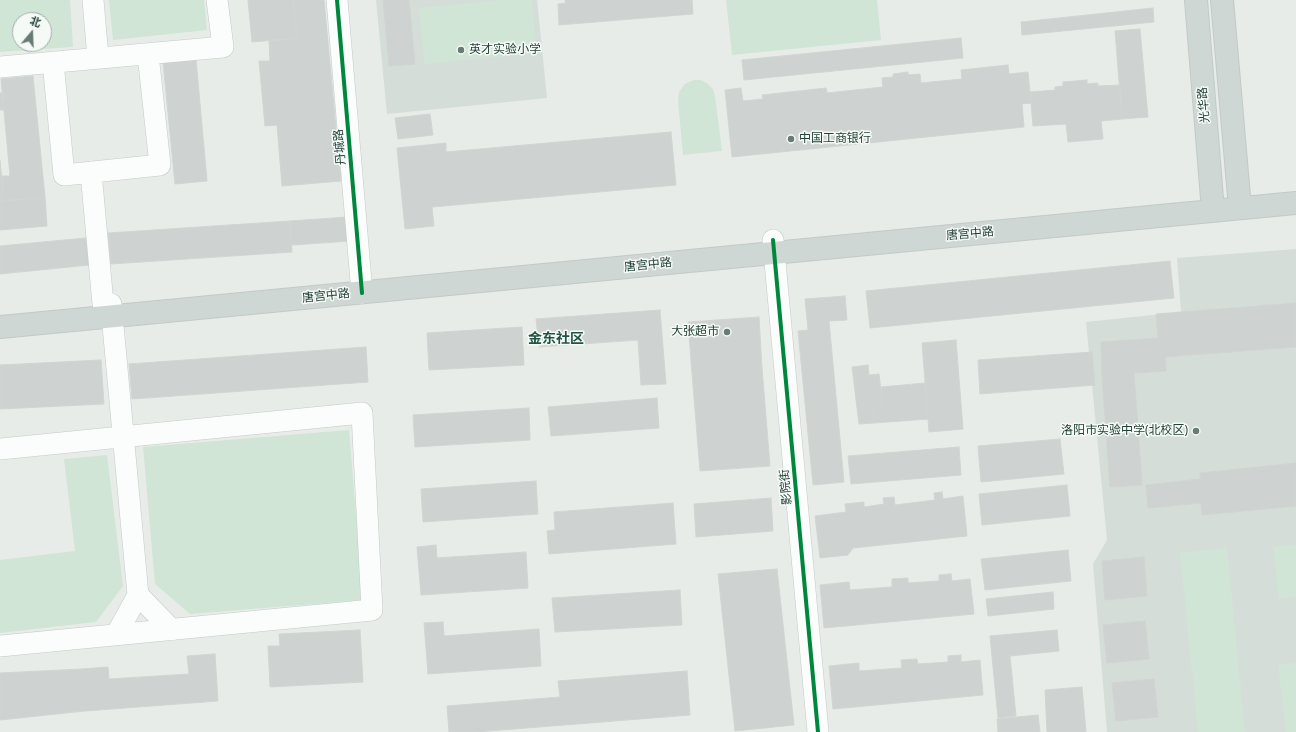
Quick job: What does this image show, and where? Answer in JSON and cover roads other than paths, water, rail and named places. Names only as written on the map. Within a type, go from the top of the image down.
[{"type":"main road","name":"光华路","points":[[1196,0],[1213,205]]},
{"type":"main road","points":[[1222,0],[1240,202]]},
{"type":"main road","name":"唐宫中路","points":[[0,313],[109,308],[362,286],[1213,205],[1240,202],[1296,190]]},
{"type":"main road","name":"唐宫中路","points":[[1240,202],[1296,203]]},
{"type":"main road","name":"唐宫中路","points":[[0,327],[109,308]]},
{"type":"street","points":[[93,0],[98,58]]},
{"type":"street","points":[[0,67],[223,47],[217,0]]},
{"type":"street","name":"丹城路","points":[[337,0],[362,286]]},
{"type":"street","points":[[53,62],[64,175],[160,165],[148,54]]},
{"type":"street","points":[[91,172],[109,308],[138,595],[116,635]]},
{"type":"street","name":"影院街","points":[[774,246],[818,732]]},
{"type":"street","points":[[0,449],[362,413],[372,610],[0,646]]},
{"type":"street","points":[[138,595],[172,630]]},
{"type":"place","name":"英才实验小学","points":[[461,50]]},
{"type":"place","name":"中国工商银行","points":[[791,139]]},
{"type":"place","name":"大张超市","points":[[727,332]]},
{"type":"place","name":"洛阳市实验中学(北校区)","points":[[1196,431]]},
{"type":"district","name":"金东社区","points":[[556,339]]}]
